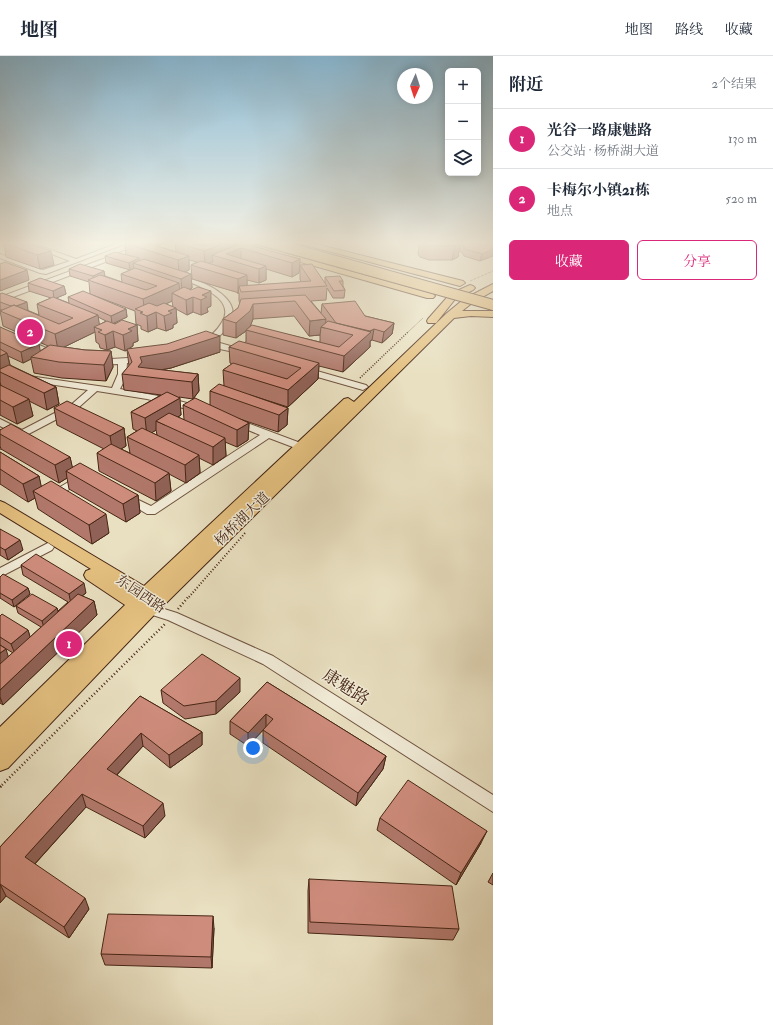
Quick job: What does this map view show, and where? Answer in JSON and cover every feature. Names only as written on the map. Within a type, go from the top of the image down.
[{"type":"highway","points":[[421,287],[492,308]]},
{"type":"highway","points":[[424,287],[492,308]]},
{"type":"main road","points":[[398,287],[430,296]]},
{"type":"main road","points":[[410,287],[430,296],[437,301],[445,314],[492,308]]},
{"type":"main road","points":[[438,287],[464,292]]},
{"type":"main road","points":[[448,287],[464,292]]},
{"type":"main road","points":[[452,287],[492,308]]},
{"type":"main road","name":"杨桥湖大道","points":[[464,292],[473,287]]},
{"type":"main road","name":"杨桥湖大道","points":[[3,734],[147,603],[445,314],[464,292],[473,287]]},
{"type":"main road","name":"杨桥湖大道","points":[[307,449],[365,385],[445,314]]},
{"type":"main road","name":"东园西路","points":[[0,506],[147,603]]},
{"type":"main road","name":"东园西路","points":[[0,516],[48,547],[147,603]]},
{"type":"main road","name":"杨桥湖大道","points":[[0,761],[147,603]]},
{"type":"street","points":[[0,300],[34,287]]},
{"type":"street","points":[[195,347],[210,340],[225,326],[229,317],[229,309],[225,301],[216,291],[209,287]]},
{"type":"street","points":[[0,330],[63,357]]},
{"type":"street","points":[[210,340],[252,352]]},
{"type":"street","points":[[86,361],[106,363],[152,360]]},
{"type":"street","points":[[115,390],[122,379],[124,371],[122,362]]},
{"type":"street","points":[[294,365],[365,385]]},
{"type":"street","points":[[0,378],[40,380],[115,390],[176,402],[206,411]]},
{"type":"street","points":[[0,446],[75,406],[95,388]]},
{"type":"street","points":[[227,418],[307,449]]},
{"type":"street","points":[[0,422],[32,444]]},
{"type":"street","points":[[119,493],[151,511],[268,434]]},
{"type":"street","points":[[38,503],[89,477],[73,467]]},
{"type":"street","points":[[0,573],[48,547]]},
{"type":"street","name":"东园西路","points":[[147,603],[172,616]]},
{"type":"street","name":"康魅路","points":[[172,616],[268,660],[493,804]]},
{"type":"path","points":[[464,292],[473,287]]},
{"type":"path","points":[[0,787],[172,616],[226,553],[248,530]]},
{"type":"building","points":[[41,287],[61,287],[53,291]]},
{"type":"building","points":[[109,287],[137,287],[146,290],[154,287],[170,287],[143,299]]},
{"type":"building","points":[[184,287],[191,290],[199,287],[211,291],[202,295],[207,297],[201,300],[193,297],[186,300],[172,293]]},
{"type":"building","points":[[239,287],[310,287],[241,292]]},
{"type":"building","points":[[332,287],[343,287],[345,290],[334,291]]},
{"type":"building","points":[[83,291],[126,309],[111,316],[68,297]]},
{"type":"building","points":[[2,293],[27,302],[16,306],[11,306],[0,302],[0,294]]},
{"type":"building","points":[[305,295],[326,319],[310,321],[295,301],[253,304],[250,311],[236,323],[223,319],[238,308],[241,299]]},
{"type":"building","points":[[53,297],[98,315],[55,334],[0,311],[14,305],[59,324],[73,318],[37,304]]},
{"type":"building","points":[[355,301],[365,316],[394,323],[384,332],[374,329],[370,331],[336,323],[322,304]]},
{"type":"building","points":[[149,303],[157,306],[164,303],[176,308],[168,311],[172,313],[164,316],[156,312],[147,316],[140,313],[143,312],[135,309]]},
{"type":"building","points":[[122,320],[137,325],[128,329],[132,331],[123,335],[113,331],[105,335],[98,332],[102,330],[94,327],[107,321],[115,324]]},
{"type":"building","points":[[328,321],[371,332],[344,356],[246,330],[252,325],[339,347],[353,335],[321,327]]},
{"type":"building","points":[[0,327],[39,344],[21,352],[0,342]]},
{"type":"building","points":[[206,331],[220,336],[170,352],[140,357],[142,362],[138,367],[198,374],[192,382],[122,374],[132,362],[127,349],[167,344]]},
{"type":"building","points":[[239,341],[319,363],[288,390],[223,370],[233,363],[287,379],[301,368],[229,347]]},
{"type":"building","points":[[50,345],[85,350],[111,351],[104,365],[59,362],[31,357]]},
{"type":"building","points":[[0,349],[7,353],[0,356]]},
{"type":"building","points":[[9,365],[56,387],[44,393],[0,372],[0,369]]},
{"type":"building","points":[[219,384],[288,408],[279,415],[210,391]]},
{"type":"building","points":[[0,385],[29,399],[13,407],[0,400]]},
{"type":"building","points":[[167,392],[180,398],[145,418],[131,412]]},
{"type":"building","points":[[195,398],[249,423],[237,430],[183,405]]},
{"type":"building","points":[[67,401],[124,428],[110,436],[54,408]]},
{"type":"building","points":[[169,413],[225,438],[213,447],[156,421]]},
{"type":"building","points":[[11,424],[70,457],[55,465],[0,434],[0,430]]},
{"type":"building","points":[[142,428],[199,455],[185,465],[127,437]]},
{"type":"building","points":[[111,444],[169,473],[155,483],[97,453]]},
{"type":"building","points":[[0,452],[39,476],[23,484],[0,469]]},
{"type":"building","points":[[80,463],[138,495],[123,504],[66,471]]},
{"type":"building","points":[[51,481],[106,514],[89,525],[33,491]]},
{"type":"building","points":[[0,529],[20,540],[5,550],[0,547]]},
{"type":"building","points":[[36,554],[84,583],[69,594],[21,565]]},
{"type":"building","points":[[3,574],[28,588],[12,600],[0,593],[0,577]]},
{"type":"building","points":[[32,594],[57,608],[42,621],[16,606]]},
{"type":"building","points":[[78,594],[94,601],[0,690],[0,664]]},
{"type":"building","points":[[2,614],[28,630],[11,644],[0,637],[0,616]]},
{"type":"building","points":[[0,645],[6,649],[0,653]]},
{"type":"building","points":[[202,654],[240,678],[216,701],[184,706],[161,690]]},
{"type":"building","points":[[267,682],[386,756],[358,793],[263,730],[273,719],[266,714],[248,733],[230,721]]},
{"type":"building","points":[[140,696],[202,732],[169,755],[141,733],[107,769],[163,803],[143,826],[82,794],[25,857],[85,898],[64,927],[0,884],[0,847]]},
{"type":"building","points":[[408,780],[487,831],[461,873],[380,818]]},
{"type":"building","points":[[309,879],[452,886],[459,929],[310,922]]},
{"type":"building","points":[[108,914],[213,916],[211,957],[101,954]]},
{"type":"place","name":"卡梅尔小镇21栋","points":[[30,332]]},
{"type":"place","name":"光谷一路康魅路","points":[[69,644]]}]
